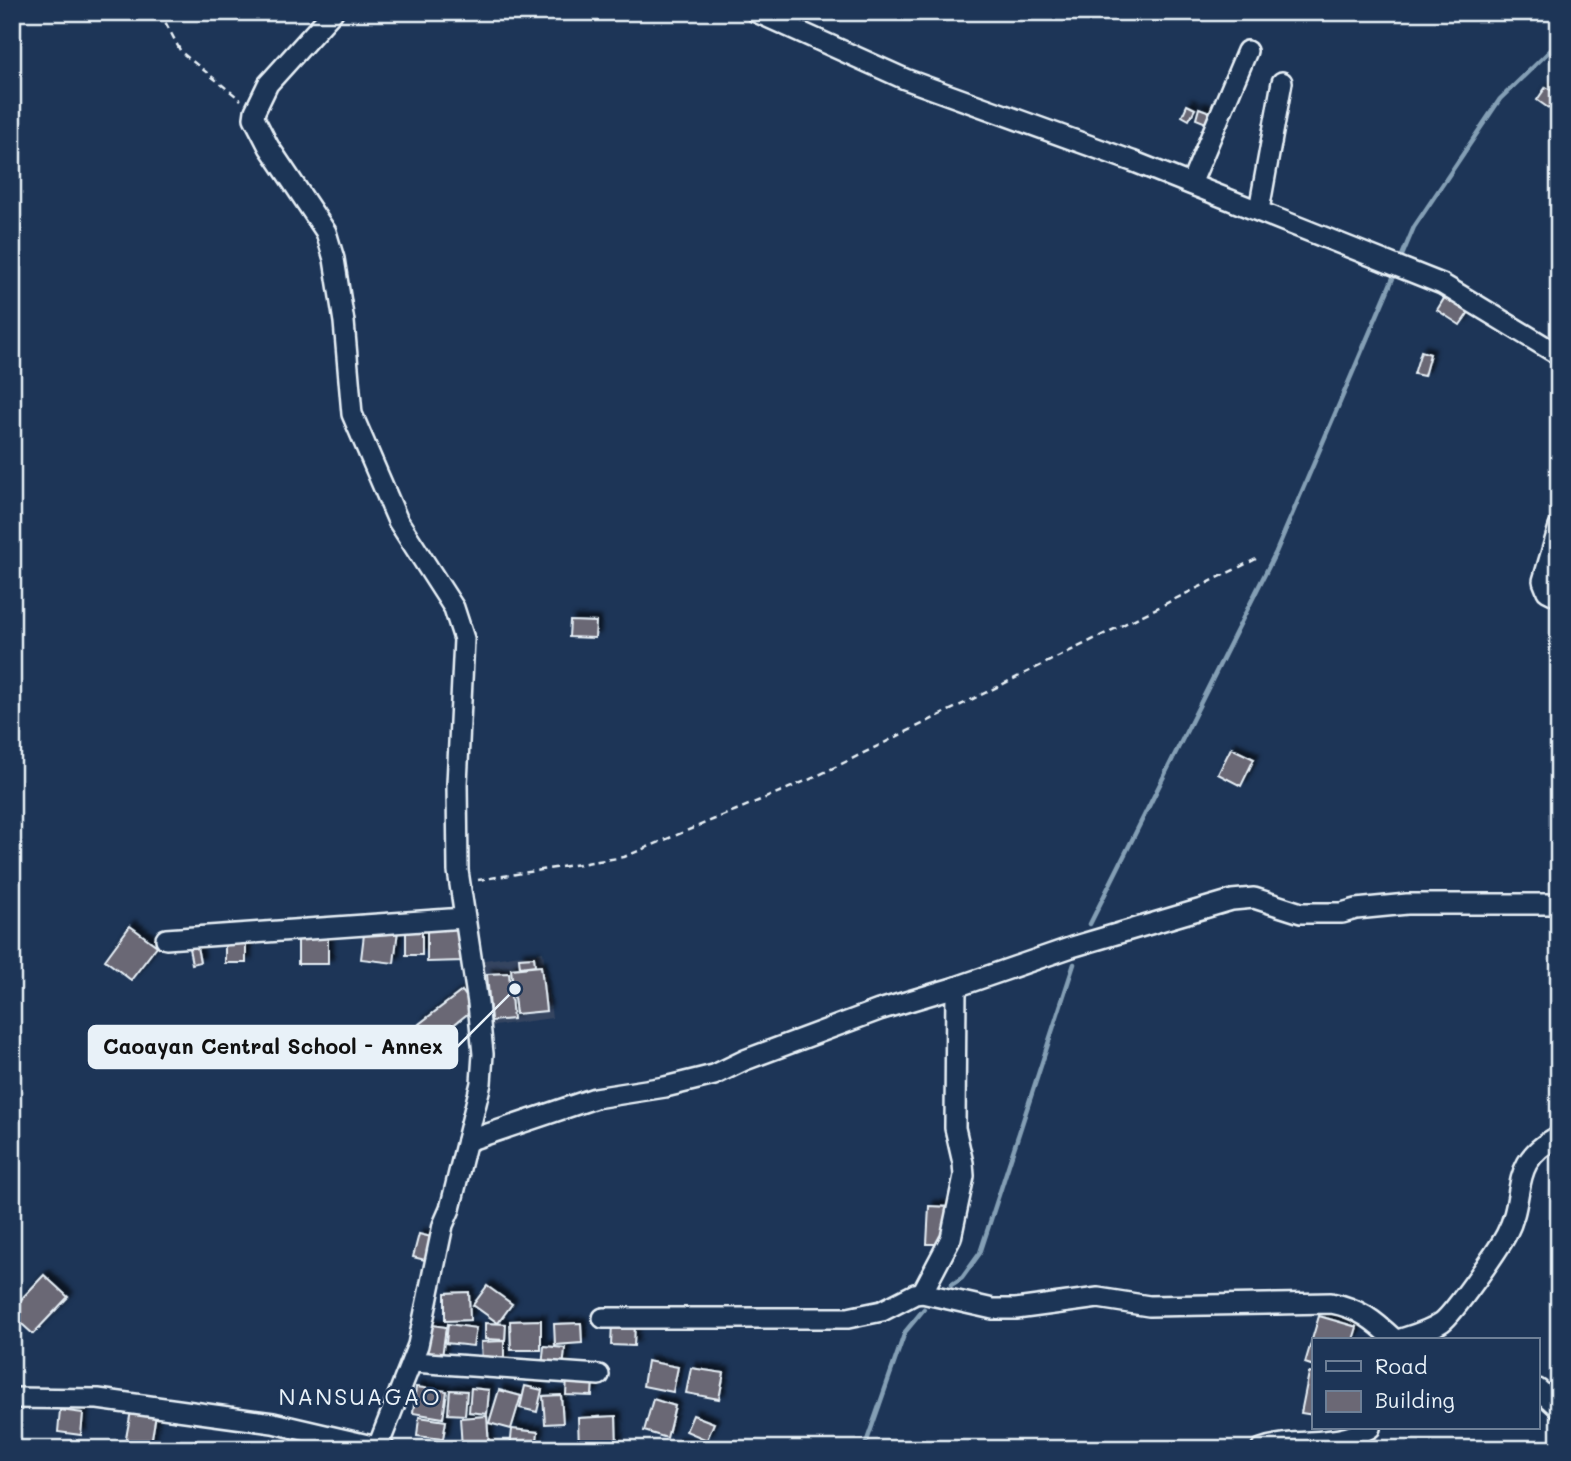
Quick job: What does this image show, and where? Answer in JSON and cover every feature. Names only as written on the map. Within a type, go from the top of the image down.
[{"type":"street","points":[[12,1398],[98,1399],[273,1423],[380,1448],[413,1362],[430,1296],[443,1225],[481,1083],[483,1054],[477,994],[458,871],[457,784],[465,654],[461,624],[454,608],[398,522],[354,420],[344,322],[331,244],[326,232],[256,125],[255,111],[268,84],[333,12]]},
{"type":"street","points":[[756,12],[905,79],[1191,184],[1442,284],[1559,355]]},
{"type":"street","points":[[1191,184],[1247,51]]},
{"type":"street","points":[[1259,210],[1282,82]]},
{"type":"street","points":[[1559,527],[1543,581],[1547,591],[1559,597]]},
{"type":"street","points":[[467,1141],[595,1098],[665,1087],[714,1074],[744,1060],[878,1010],[956,987],[1072,947],[1233,900],[1255,898],[1301,913],[1342,913],[1407,904],[1559,904]]},
{"type":"street","points":[[166,939],[464,918]]},
{"type":"street","points":[[922,1293],[951,1238],[964,1176],[964,1163],[955,1128],[956,987]]},
{"type":"street","points":[[1403,1338],[1423,1332],[1450,1315],[1506,1235],[1513,1217],[1518,1184],[1530,1157],[1544,1143],[1559,1136]]},
{"type":"street","points":[[603,1318],[848,1318],[882,1311],[922,1293],[993,1309],[1016,1309],[1098,1298],[1149,1306],[1331,1304],[1360,1311],[1394,1338]]},
{"type":"street","points":[[413,1362],[599,1375]]},
{"type":"street","points":[[1540,1391],[1559,1408]]},
{"type":"street","points":[[1261,1449],[1286,1442],[1345,1439],[1365,1430]]},
{"type":"path","points":[[160,12],[181,52],[255,111]]},
{"type":"path","points":[[461,898],[478,880],[624,857],[813,778],[1256,559]]},
{"type":"shaded area","points":[[543,952],[552,1018],[486,1027],[477,961]]},
{"type":"building","points":[[1546,87],[1559,96],[1557,114],[1537,100]]},
{"type":"building","points":[[1187,105],[1195,109],[1189,120],[1182,116]]},
{"type":"building","points":[[1199,108],[1210,112],[1206,123],[1196,119]]},
{"type":"building","points":[[1445,297],[1469,312],[1460,325],[1437,310]]},
{"type":"building","points":[[1421,351],[1430,354],[1424,376],[1414,374]]},
{"type":"building","points":[[570,621],[596,622],[595,638],[569,637]]},
{"type":"building","points":[[1231,748],[1254,759],[1241,786],[1218,774]]},
{"type":"building","points":[[406,924],[422,924],[422,955],[406,955]]},
{"type":"building","points":[[130,926],[157,946],[131,980],[105,960]]},
{"type":"building","points":[[365,926],[398,930],[394,963],[361,959]]},
{"type":"building","points":[[463,926],[464,961],[427,962],[427,927]]},
{"type":"building","points":[[298,936],[328,936],[328,964],[298,964]]},
{"type":"building","points":[[196,942],[200,962],[192,964],[188,943]]},
{"type":"building","points":[[246,943],[246,963],[225,963],[225,944]]},
{"type":"building","points":[[534,957],[535,965],[520,967],[519,958]]},
{"type":"building","points":[[541,966],[546,1011],[516,1014],[511,969]]},
{"type":"building","points":[[509,973],[513,1019],[491,1021],[487,974]]},
{"type":"building","points":[[462,991],[475,1008],[433,1041],[419,1024]]},
{"type":"building","points":[[929,1206],[949,1207],[947,1244],[927,1244]]},
{"type":"building","points":[[419,1234],[439,1239],[433,1262],[413,1257]]},
{"type":"building","points":[[44,1275],[68,1297],[33,1334],[12,1315],[12,1309]]},
{"type":"building","points":[[487,1286],[512,1304],[498,1323],[473,1305]]},
{"type":"building","points":[[469,1292],[470,1320],[445,1321],[445,1293]]},
{"type":"building","points":[[1319,1316],[1357,1327],[1354,1338],[1312,1338]]},
{"type":"building","points":[[541,1320],[541,1350],[511,1350],[510,1321]]},
{"type":"building","points":[[485,1323],[506,1324],[505,1340],[485,1339]]},
{"type":"building","points":[[581,1323],[582,1343],[555,1345],[554,1324]]},
{"type":"building","points":[[612,1323],[635,1323],[634,1346],[611,1345]]},
{"type":"building","points":[[425,1324],[446,1327],[442,1357],[420,1356]]},
{"type":"building","points":[[448,1324],[476,1328],[473,1346],[446,1343]]},
{"type":"building","points":[[1312,1340],[1312,1365],[1305,1363]]},
{"type":"building","points":[[504,1341],[504,1362],[482,1363],[481,1342]]},
{"type":"building","points":[[544,1346],[565,1348],[563,1370],[542,1368]]},
{"type":"building","points":[[647,1361],[678,1367],[673,1392],[643,1386]]},
{"type":"building","points":[[691,1368],[724,1373],[719,1399],[686,1393]]},
{"type":"building","points":[[1309,1373],[1312,1374],[1312,1415],[1301,1413]]},
{"type":"building","points":[[567,1377],[593,1378],[592,1396],[566,1395]]},
{"type":"building","points":[[525,1386],[542,1390],[537,1412],[520,1408]]},
{"type":"building","points":[[416,1387],[447,1391],[443,1418],[413,1413]]},
{"type":"building","points":[[471,1388],[489,1390],[487,1414],[469,1412]]},
{"type":"building","points":[[450,1390],[467,1391],[465,1415],[448,1414]]},
{"type":"building","points":[[499,1390],[521,1396],[511,1429],[489,1423]]},
{"type":"building","points":[[561,1395],[563,1423],[545,1424],[543,1396]]},
{"type":"building","points":[[653,1399],[675,1406],[667,1438],[644,1431]]},
{"type":"building","points":[[60,1410],[83,1413],[81,1435],[58,1432]]},
{"type":"building","points":[[131,1411],[156,1415],[150,1449],[124,1449]]},
{"type":"building","points":[[693,1415],[714,1423],[707,1440],[686,1431]]},
{"type":"building","points":[[487,1416],[489,1446],[462,1448],[460,1418]]},
{"type":"building","points":[[616,1416],[617,1449],[579,1449],[578,1418]]},
{"type":"building","points":[[419,1417],[446,1421],[443,1439],[417,1436]]},
{"type":"building","points":[[512,1429],[538,1432],[536,1449],[510,1449]]},
{"type":"building","points":[[293,1431],[315,1437],[312,1449],[289,1449]]},
{"type":"building","points":[[675,1443],[699,1444],[698,1449],[674,1449]]},
{"type":"waterway","points":[[1401,258],[1414,227],[1500,99],[1559,42]]},
{"type":"waterway","points":[[1090,924],[1276,552],[1393,278]]},
{"type":"waterway","points":[[951,1285],[962,1278],[980,1253],[1074,964]]},
{"type":"waterway","points":[[864,1449],[905,1332],[924,1309]]},
{"type":"place","name":"Caoayan Central School - Annex","points":[[515,989]]},
{"type":"district","name":"NANSUAGAO","points":[[360,1397]]}]
